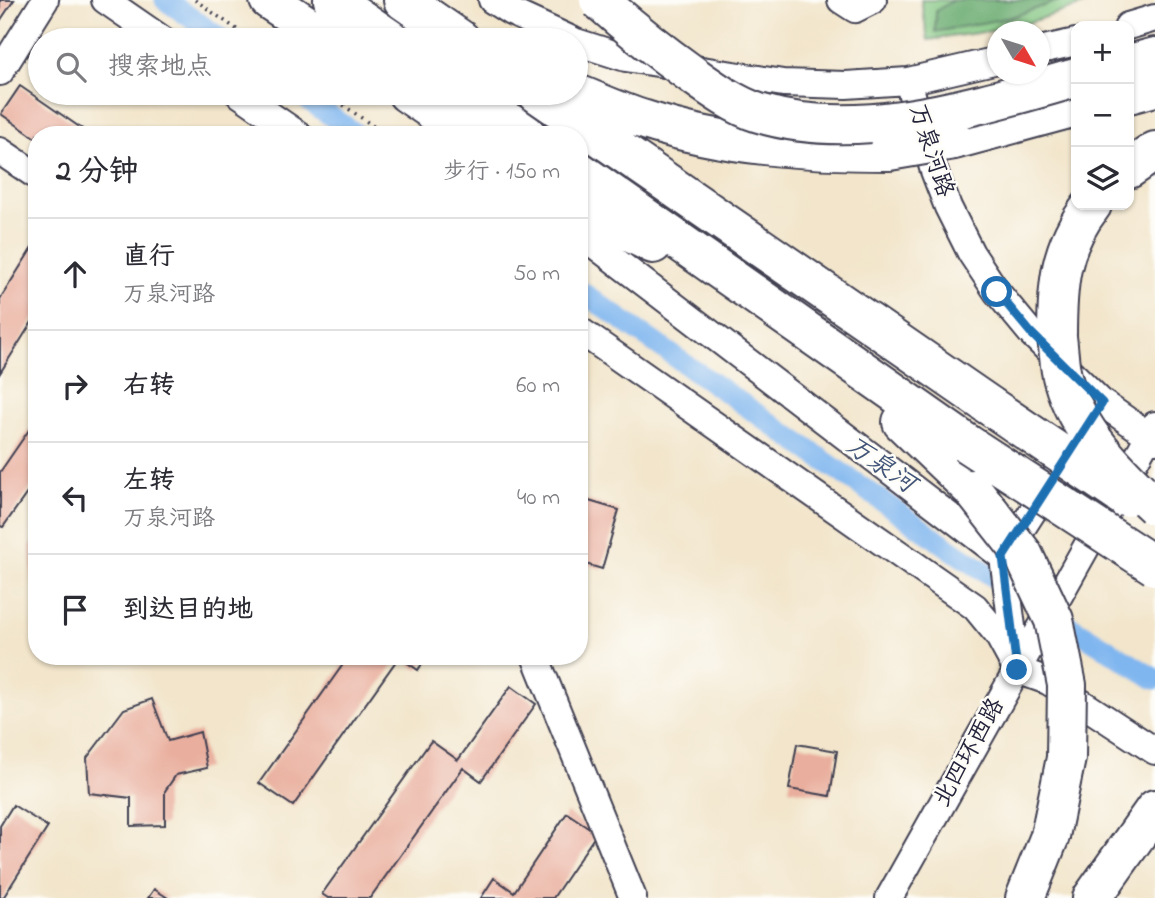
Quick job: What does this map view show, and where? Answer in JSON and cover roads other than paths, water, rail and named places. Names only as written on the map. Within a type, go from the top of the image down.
[{"type":"highway","points":[[269,0],[311,28]]},
{"type":"highway","points":[[333,0],[374,28]]},
{"type":"highway","points":[[403,0],[445,28]]},
{"type":"highway","points":[[599,0],[638,35],[719,94],[757,113],[797,121],[846,124],[942,115],[1071,79]]},
{"type":"highway","points":[[1134,63],[1155,57]]},
{"type":"highway","points":[[1134,93],[1155,87]]},
{"type":"highway","points":[[588,98],[645,120],[714,137],[779,148],[889,151],[954,140],[1071,108]]},
{"type":"highway","points":[[424,105],[454,126]]},
{"type":"highway","points":[[484,105],[514,126]]},
{"type":"highway","points":[[554,105],[585,126]]},
{"type":"highway","points":[[588,128],[1155,518]]},
{"type":"highway","points":[[1134,166],[1155,151]]},
{"type":"highway","points":[[588,177],[966,443],[1155,566]]},
{"type":"highway","points":[[1089,210],[1072,236],[1058,285],[1057,337],[1063,379],[1073,406],[1109,460],[1123,477],[1155,506]]},
{"type":"highway","points":[[588,212],[759,296]]},
{"type":"highway","points":[[804,328],[972,488],[1023,554],[1054,620],[1067,685],[1066,758],[1050,836],[1025,898]]},
{"type":"highway","points":[[1092,898],[1155,809]]},
{"type":"street","points":[[0,72],[45,0]]},
{"type":"street","points":[[105,0],[146,28]]},
{"type":"street","points":[[252,0],[292,28]]},
{"type":"street","name":"万泉河路","points":[[492,0],[510,12],[545,28]]},
{"type":"street","points":[[841,0],[855,9],[873,0]]},
{"type":"street","points":[[1134,24],[1155,18]]},
{"type":"street","points":[[1050,48],[1071,43]]},
{"type":"street","name":"万泉河路","points":[[588,46],[626,58],[783,83],[846,85],[908,81],[933,168],[948,207],[971,253],[997,292],[1031,333],[1102,403],[1153,434]]},
{"type":"street","points":[[908,81],[987,63]]},
{"type":"street","points":[[256,105],[286,126]]},
{"type":"street","points":[[400,105],[429,126]]},
{"type":"street","points":[[0,151],[28,170]]},
{"type":"street","points":[[588,240],[1003,557]]},
{"type":"street","points":[[588,336],[975,607],[998,635],[1048,681],[1155,751]]},
{"type":"street","points":[[1023,659],[1010,611],[1003,557],[1102,403]]},
{"type":"street","name":"北四环西路","points":[[889,898],[1069,573],[1153,434]]},
{"type":"street","points":[[539,665],[633,898]]},
{"type":"waterway","name":"万泉河","points":[[165,0],[206,28]]},
{"type":"waterway","name":"万泉河","points":[[315,105],[345,126]]},
{"type":"waterway","name":"万泉河","points":[[588,296],[1015,591]]},
{"type":"waterway","name":"万泉河","points":[[1051,614],[1155,679]]}]
